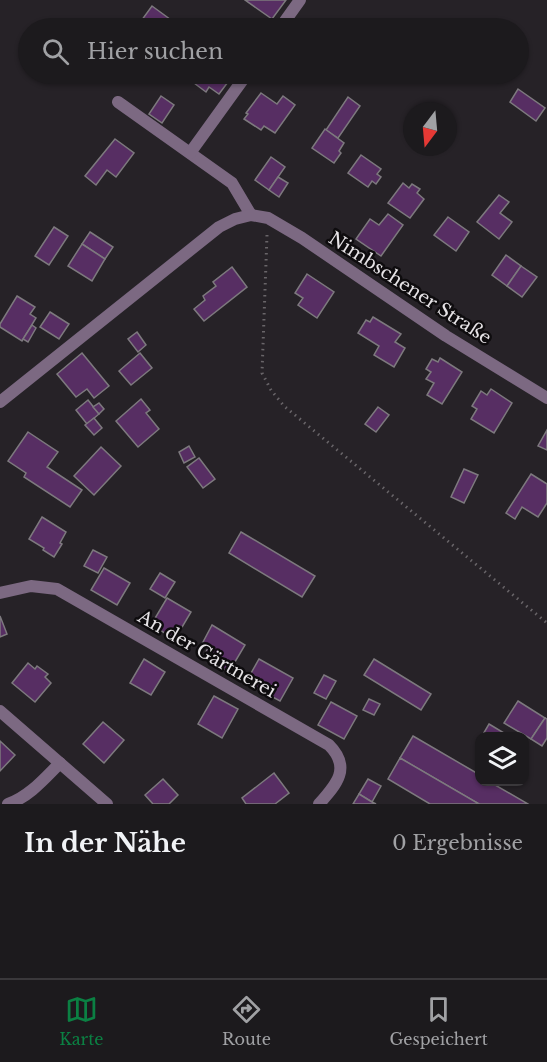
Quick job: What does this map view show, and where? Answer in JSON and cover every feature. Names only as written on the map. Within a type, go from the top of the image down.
[{"type":"street","points":[[287,18],[300,0]]},
{"type":"street","points":[[190,153],[241,84]]},
{"type":"street","points":[[0,402],[219,227],[250,215],[232,183],[118,102]]},
{"type":"street","name":"Nimbschener Straße","points":[[250,215],[268,218],[302,238],[446,336],[547,398]]},
{"type":"street","name":"An der Gärtnerei","points":[[0,593],[32,586],[57,589],[328,745],[337,754],[341,763],[336,784],[319,804]]},
{"type":"street","points":[[0,711],[106,804]]},
{"type":"street","points":[[8,804],[16,801],[38,784],[60,763]]},
{"type":"path","points":[[268,218],[262,373],[271,390],[284,406],[547,623]]},
{"type":"building","points":[[245,0],[286,0],[271,18]]},
{"type":"building","points":[[152,6],[168,18],[143,18]]},
{"type":"building","points":[[195,84],[226,84],[219,94],[209,87],[206,92]]},
{"type":"building","points":[[518,89],[545,108],[536,121],[510,102]]},
{"type":"building","points":[[261,93],[277,104],[283,96],[295,105],[275,133],[264,126],[261,130],[244,119]]},
{"type":"building","points":[[161,96],[174,105],[162,123],[149,114]]},
{"type":"building","points":[[348,97],[360,106],[338,138],[326,130]]},
{"type":"building","points":[[325,129],[344,143],[334,163],[312,148]]},
{"type":"building","points":[[115,139],[134,153],[116,177],[107,170],[96,185],[85,176]]},
{"type":"building","points":[[361,155],[381,169],[377,174],[381,177],[376,184],[372,181],[368,187],[348,173]]},
{"type":"building","points":[[271,157],[285,167],[269,190],[255,180]]},
{"type":"building","points":[[278,177],[288,183],[279,197],[269,190]]},
{"type":"building","points":[[403,183],[409,188],[412,184],[420,189],[417,193],[424,199],[410,218],[388,203]]},
{"type":"building","points":[[499,195],[509,202],[500,213],[512,222],[499,239],[477,222]]},
{"type":"building","points":[[388,214],[403,225],[381,256],[356,239],[370,219],[379,225]]},
{"type":"building","points":[[448,217],[469,232],[456,251],[434,235]]},
{"type":"building","points":[[54,227],[68,236],[49,265],[35,256]]},
{"type":"building","points":[[90,232],[113,247],[105,259],[82,244]]},
{"type":"building","points":[[82,244],[105,259],[92,281],[68,266]]},
{"type":"building","points":[[506,255],[521,266],[507,286],[492,275]]},
{"type":"building","points":[[521,266],[537,277],[522,297],[507,286]]},
{"type":"building","points":[[232,267],[247,287],[204,321],[194,309],[205,300],[203,296],[216,286],[213,282]]},
{"type":"building","points":[[307,274],[334,292],[317,318],[298,305],[303,298],[295,293]]},
{"type":"building","points":[[17,296],[35,307],[30,314],[36,318],[22,341],[0,327]]},
{"type":"building","points":[[50,312],[69,324],[59,339],[40,327]]},
{"type":"building","points":[[373,317],[401,334],[395,342],[405,348],[394,367],[374,355],[379,346],[358,333],[366,320],[370,322]]},
{"type":"building","points":[[32,325],[36,328],[28,342],[23,339]]},
{"type":"building","points":[[137,332],[146,345],[138,352],[128,339]]},
{"type":"building","points":[[82,353],[109,386],[94,398],[87,389],[76,397],[57,374]]},
{"type":"building","points":[[140,353],[152,368],[131,385],[119,371]]},
{"type":"building","points":[[440,358],[462,372],[442,404],[427,395],[434,383],[426,379],[431,372],[426,369],[432,359],[438,362]]},
{"type":"building","points":[[491,389],[512,403],[494,433],[471,419],[477,409],[472,406],[481,391],[487,395]]},
{"type":"building","points":[[141,399],[150,410],[146,413],[159,429],[138,447],[116,421]]},
{"type":"building","points":[[88,400],[99,414],[87,424],[76,410]]},
{"type":"building","points":[[99,403],[104,409],[99,414],[93,407]]},
{"type":"building","points":[[378,407],[389,415],[376,432],[365,424]]},
{"type":"building","points":[[94,418],[102,428],[94,435],[85,425]]},
{"type":"building","points":[[547,430],[547,450],[538,446]]},
{"type":"building","points":[[28,432],[58,452],[47,467],[82,490],[70,507],[24,477],[26,473],[8,461]]},
{"type":"building","points":[[189,446],[195,457],[184,463],[179,452]]},
{"type":"building","points":[[101,447],[121,466],[94,495],[74,476]]},
{"type":"building","points":[[199,458],[215,479],[203,488],[187,467]]},
{"type":"building","points":[[464,469],[478,475],[464,503],[451,497]]},
{"type":"building","points":[[531,474],[547,484],[547,503],[538,517],[522,507],[515,519],[506,513]]},
{"type":"building","points":[[42,517],[66,532],[54,557],[29,539]]},
{"type":"building","points":[[241,532],[315,576],[302,597],[229,553]]},
{"type":"building","points":[[93,550],[107,557],[98,573],[84,566]]},
{"type":"building","points":[[104,568],[130,583],[117,605],[91,590]]},
{"type":"building","points":[[160,573],[175,582],[165,598],[150,589]]},
{"type":"building","points":[[167,598],[191,612],[175,639],[151,625]]},
{"type":"building","points":[[0,616],[7,634],[0,637]]},
{"type":"building","points":[[212,625],[245,645],[229,672],[203,657],[208,648],[202,644]]},
{"type":"building","points":[[144,659],[165,672],[151,695],[130,683]]},
{"type":"building","points":[[259,659],[293,678],[280,701],[254,687],[258,680],[250,675]]},
{"type":"building","points":[[374,659],[431,694],[421,710],[364,675]]},
{"type":"building","points":[[28,663],[35,669],[37,666],[48,674],[45,677],[51,683],[35,702],[12,683]]},
{"type":"building","points":[[324,675],[336,681],[326,699],[314,693]]},
{"type":"building","points":[[214,696],[238,709],[222,738],[198,724]]},
{"type":"building","points":[[369,699],[380,704],[374,715],[363,710]]},
{"type":"building","points":[[518,701],[545,718],[531,739],[529,732],[519,732],[504,723]]},
{"type":"building","points":[[331,702],[357,716],[344,739],[318,725]]},
{"type":"building","points":[[545,718],[547,719],[547,738],[542,746],[531,739]]},
{"type":"building","points":[[103,722],[124,740],[104,763],[83,744]]},
{"type":"building","points":[[489,724],[502,732],[484,732]]},
{"type":"building","points":[[413,736],[475,772],[475,786],[497,786],[528,804],[479,804],[400,758]]},
{"type":"building","points":[[0,741],[15,755],[0,771]]},
{"type":"building","points":[[400,758],[479,804],[430,804],[388,779]]},
{"type":"building","points":[[274,773],[289,793],[275,804],[246,804],[242,798]]},
{"type":"building","points":[[163,779],[178,795],[169,804],[153,804],[145,795]]},
{"type":"building","points":[[368,779],[381,786],[372,802],[359,794]]},
{"type":"building","points":[[359,794],[372,802],[376,804],[353,804]]}]
